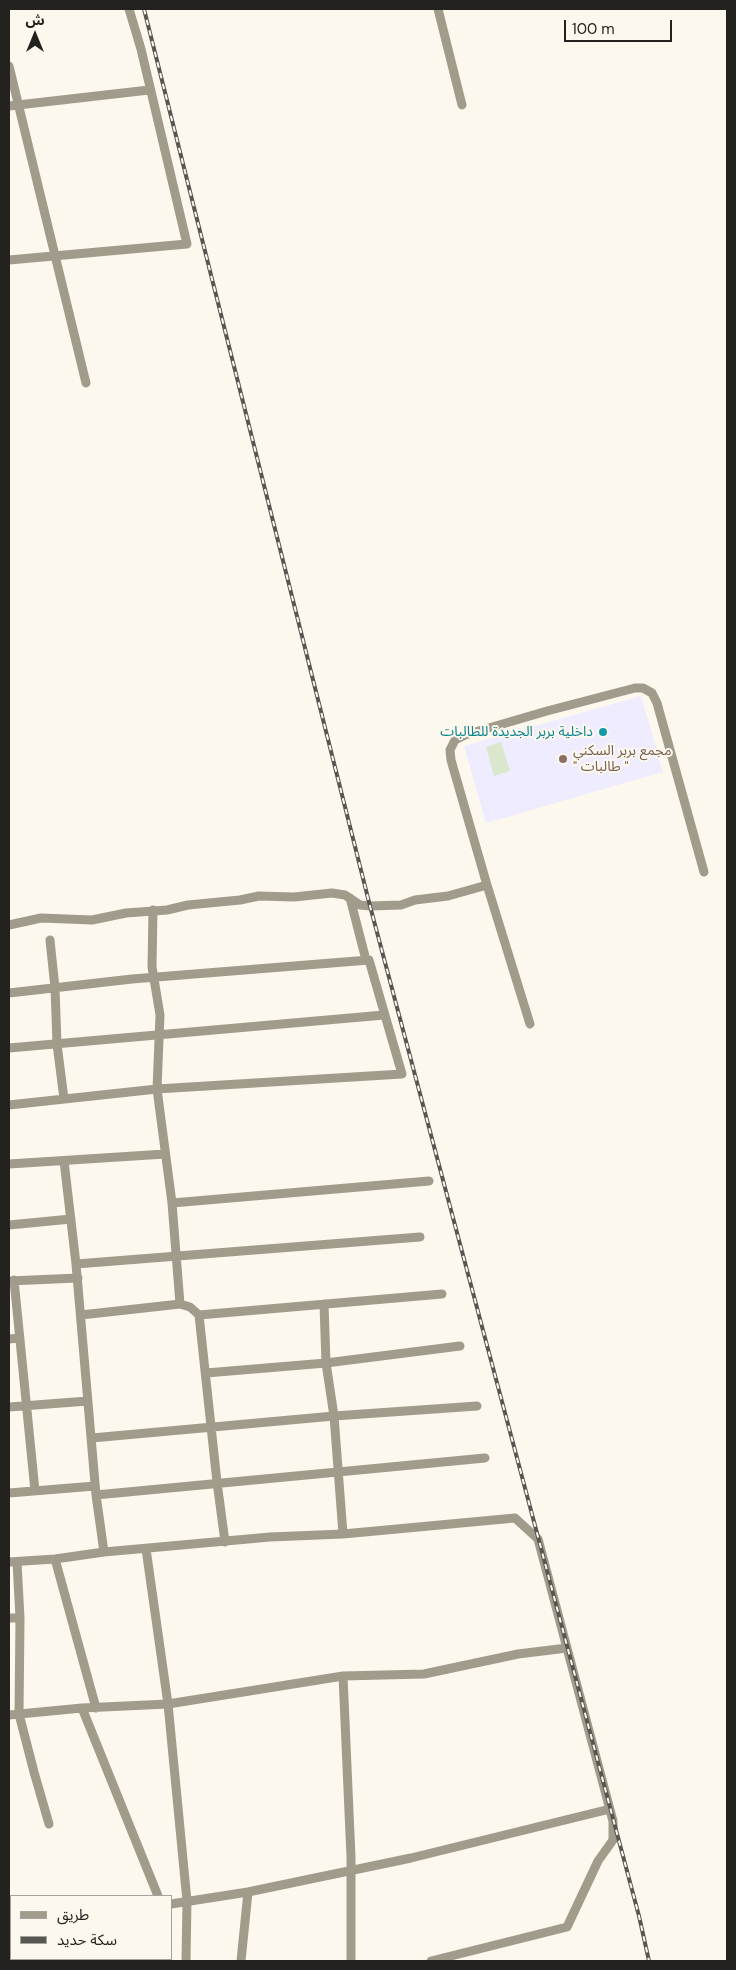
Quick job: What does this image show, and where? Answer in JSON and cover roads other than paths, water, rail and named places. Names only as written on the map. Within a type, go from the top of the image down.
[{"type":"street","points":[[9,260],[187,244],[149,90],[141,49],[129,9]]},
{"type":"street","points":[[438,9],[462,105]]},
{"type":"street","points":[[9,66],[86,383]]},
{"type":"street","points":[[9,106],[149,90]]},
{"type":"street","points":[[530,1024],[451,760],[450,750],[455,740],[465,735],[546,711],[635,688],[643,688],[652,693],[657,704],[704,872]]},
{"type":"street","points":[[9,925],[41,918],[92,920],[126,913],[167,910],[188,904],[240,900],[259,896],[294,897],[332,893],[345,895],[360,904],[370,906],[401,904],[448,896],[487,885]]},
{"type":"street","points":[[9,1105],[157,1089],[402,1074],[369,960],[366,960],[350,898]]},
{"type":"street","points":[[153,910],[152,967],[160,1016],[157,1089],[172,1203],[180,1304]]},
{"type":"street","points":[[50,940],[55,988],[57,1044],[64,1099]]},
{"type":"street","points":[[9,993],[153,978],[366,960]]},
{"type":"street","points":[[9,1048],[384,1015]]},
{"type":"street","points":[[9,1164],[165,1154]]},
{"type":"street","points":[[64,1161],[78,1278],[95,1491],[104,1552]]},
{"type":"street","points":[[172,1203],[429,1181]]},
{"type":"street","points":[[9,1225],[71,1219]]},
{"type":"street","points":[[76,1264],[420,1237]]},
{"type":"street","points":[[35,1491],[20,1338],[12,1280],[78,1278]]},
{"type":"street","points":[[199,1315],[442,1294]]},
{"type":"street","points":[[81,1315],[180,1304],[190,1307],[199,1315],[225,1542]]},
{"type":"street","points":[[324,1304],[326,1363],[334,1416],[343,1534]]},
{"type":"street","points":[[9,1339],[20,1338]]},
{"type":"street","points":[[206,1373],[326,1363],[460,1346]]},
{"type":"street","points":[[9,1407],[88,1401]]},
{"type":"street","points":[[92,1438],[334,1416],[477,1406]]},
{"type":"street","points":[[9,1493],[95,1491],[337,1473],[485,1458]]},
{"type":"street","points":[[49,1824],[19,1714],[20,1618],[13,1562],[270,1537],[343,1534],[515,1518],[538,1539],[613,1821],[613,1840],[598,1861],[567,1927],[511,1943],[430,1961]]},
{"type":"street","points":[[146,1549],[168,1704],[187,1901],[186,1961]]},
{"type":"street","points":[[55,1559],[96,1708]]},
{"type":"street","points":[[9,1618],[20,1618]]},
{"type":"street","points":[[9,1715],[82,1708],[168,1704],[342,1676],[424,1674],[518,1654],[568,1648]]},
{"type":"street","points":[[342,1676],[351,1870],[351,1961]]},
{"type":"street","points":[[82,1708],[158,1895]]},
{"type":"street","points":[[172,1904],[248,1892],[411,1858],[610,1809]]},
{"type":"street","points":[[241,1961],[248,1892]]},
{"type":"railway","points":[[144,9],[370,906],[639,1916],[649,1961]]},
{"type":"place","name":"داخلية بربر الجديدة للطالبات","points":[[603,732]]},
{"type":"place","name":"مجمع بربر السكني \" طالبات \"","points":[[563,759]]}]
